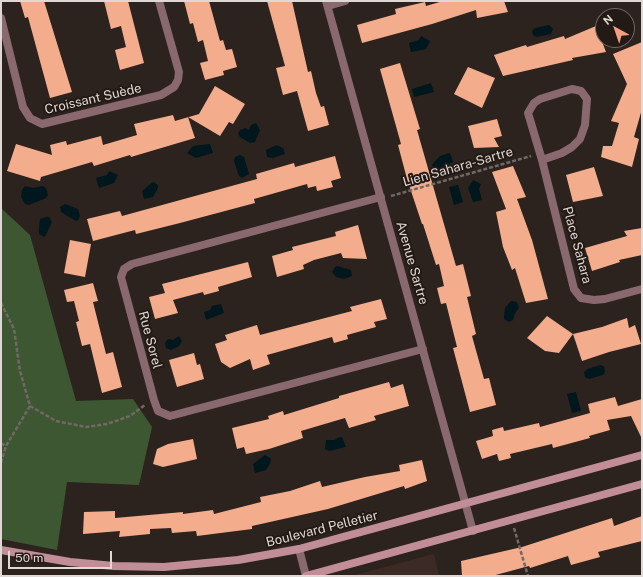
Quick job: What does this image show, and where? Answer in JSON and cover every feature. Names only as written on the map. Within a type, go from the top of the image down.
[{"type":"street","name":"Croissant Suède","points":[[1,18],[23,107],[30,118],[42,124],[161,95],[174,87],[178,80],[179,72],[159,1]]},
{"type":"street","points":[[327,4],[345,1]]},
{"type":"street","name":"Avenue Sartre","points":[[327,4],[473,531]]},
{"type":"street","name":"Place Sahara","points":[[541,157],[562,153],[572,147],[580,139],[584,125],[587,99],[581,91],[572,89],[540,99],[530,108],[529,119],[541,157],[574,289],[581,298],[594,300],[605,299],[642,289]]},
{"type":"street","name":"Rue Sorel","points":[[381,197],[132,264],[124,269],[121,278],[154,400],[158,411],[170,416],[423,349]]},
{"type":"street","name":"Boulevard Pelletier","points":[[1,550],[70,562],[145,567],[214,563],[262,557],[299,549],[642,455]]},
{"type":"street","points":[[299,549],[306,576],[642,484]]},
{"type":"path","name":"Lien Sahara-Sartre","points":[[381,197],[394,195],[541,157]]},
{"type":"path","points":[[1,303],[14,329],[20,371],[30,406],[56,421],[86,427],[107,424],[130,416],[154,400]]},
{"type":"path","points":[[1,463],[6,446],[30,406]]},
{"type":"path","points":[[1,443],[6,446]]},
{"type":"path","points":[[514,529],[528,576]]},
{"type":"shaded area","points":[[434,554],[439,576],[351,576]]},
{"type":"green space","points":[[1,208],[30,235],[76,401],[133,399],[152,427],[139,485],[67,482],[57,550],[1,539]]},
{"type":"water","points":[[549,25],[553,29],[551,34],[536,37],[533,35],[532,31],[535,28]]},
{"type":"water","points":[[421,36],[430,41],[426,49],[411,52],[409,43],[419,40]]},
{"type":"water","points":[[431,83],[434,92],[414,97],[412,89]]},
{"type":"water","points":[[256,123],[260,130],[255,142],[250,143],[240,137],[238,134],[240,130],[245,128],[249,130],[251,125]]},
{"type":"water","points":[[210,144],[213,153],[196,158],[187,153],[193,146]]},
{"type":"water","points":[[276,145],[283,148],[285,154],[273,158],[267,157],[266,150]]},
{"type":"water","points":[[449,153],[453,162],[435,171],[432,165],[435,161],[440,156]]},
{"type":"water","points":[[240,155],[244,157],[249,174],[242,178],[239,176],[234,161],[235,157]]},
{"type":"water","points":[[109,171],[118,175],[114,183],[99,188],[96,178],[107,175]]},
{"type":"water","points":[[473,180],[481,184],[479,189],[482,200],[473,202],[468,188]]},
{"type":"water","points":[[153,182],[158,185],[158,188],[153,197],[144,199],[142,191]]},
{"type":"water","points":[[458,185],[463,202],[454,205],[449,187]]},
{"type":"water","points":[[25,186],[33,188],[43,186],[46,188],[48,195],[46,198],[29,205],[25,204],[21,197],[22,190]]},
{"type":"water","points":[[65,204],[78,209],[80,216],[78,220],[76,221],[61,212],[60,207]]},
{"type":"water","points":[[49,217],[52,222],[44,237],[39,234],[39,227],[40,219]]},
{"type":"water","points":[[337,266],[351,270],[352,276],[344,279],[336,277],[332,272]]},
{"type":"water","points":[[511,301],[517,302],[519,308],[515,313],[513,320],[509,322],[504,319],[504,316],[505,308]]},
{"type":"water","points":[[221,304],[224,313],[206,320],[204,312],[210,310],[212,306]]},
{"type":"water","points":[[179,336],[182,341],[179,346],[171,350],[166,348],[165,343],[168,339],[173,340]]},
{"type":"water","points":[[600,365],[604,366],[605,372],[603,375],[589,379],[585,377],[584,372],[587,369]]},
{"type":"water","points":[[576,392],[581,411],[572,413],[567,394]]},
{"type":"water","points":[[342,437],[346,447],[329,451],[325,449],[326,440],[335,440]]},
{"type":"water","points":[[265,455],[271,459],[270,464],[266,470],[255,473],[253,464]]},
{"type":"building","points":[[20,1],[44,1],[72,92],[50,98],[28,17],[25,18]]},
{"type":"building","points":[[104,1],[128,1],[144,63],[120,70],[115,50],[126,47],[121,26],[111,29]]},
{"type":"building","points":[[184,1],[209,1],[220,41],[223,40],[226,50],[232,49],[237,67],[223,71],[224,75],[205,80],[200,63],[208,61],[203,40],[198,42],[193,23],[190,24]]},
{"type":"building","points":[[267,1],[292,1],[308,72],[311,71],[316,93],[321,107],[324,106],[329,125],[308,131],[297,91],[283,95],[276,68],[285,66]]},
{"type":"building","points":[[443,1],[504,1],[508,12],[477,18],[476,10],[432,24],[362,43],[357,25],[396,14],[395,9],[425,2],[426,6]]},
{"type":"building","points":[[595,26],[595,48],[604,48],[606,52],[572,58],[573,60],[503,76],[494,55],[526,45],[527,47],[564,36],[565,39]]},
{"type":"building","points":[[642,42],[642,109],[634,137],[639,139],[632,167],[601,157],[603,146],[612,146],[619,123],[611,121],[627,84],[613,54],[628,48],[635,48],[635,45]]},
{"type":"building","points":[[400,63],[420,129],[417,130],[456,266],[463,264],[471,296],[467,297],[476,334],[472,336],[484,379],[489,378],[496,405],[470,412],[453,348],[457,347],[446,303],[441,304],[437,288],[444,286],[439,264],[436,265],[407,179],[398,145],[401,144],[380,69]]},
{"type":"building","points":[[468,67],[495,78],[482,108],[454,94]]},
{"type":"building","points":[[215,86],[245,104],[233,124],[229,122],[220,136],[188,117],[199,114]]},
{"type":"building","points":[[173,115],[175,121],[188,117],[195,138],[131,157],[130,155],[94,166],[92,162],[41,177],[40,181],[7,171],[16,144],[52,155],[50,145],[66,141],[67,145],[101,136],[103,145],[137,135],[134,124]]},
{"type":"building","points":[[497,119],[502,136],[494,138],[499,147],[474,148],[468,126]]},
{"type":"building","points":[[335,156],[341,178],[331,181],[333,187],[317,191],[316,186],[308,188],[307,184],[254,199],[255,203],[180,223],[136,234],[135,230],[93,241],[87,219],[120,211],[122,216],[257,179],[256,174],[294,163],[295,167]]},
{"type":"building","points":[[513,166],[526,197],[517,199],[532,240],[548,299],[526,303],[515,268],[512,270],[503,247],[496,212],[506,209],[492,172]]},
{"type":"building","points":[[594,167],[603,196],[573,202],[566,175]]},
{"type":"building","points":[[358,225],[367,259],[343,258],[341,253],[314,260],[303,265],[304,269],[277,277],[272,256],[293,250],[292,247],[336,236],[335,232]]},
{"type":"building","points":[[642,228],[642,255],[619,260],[620,262],[592,271],[585,248],[627,236],[624,231]]},
{"type":"building","points":[[70,240],[91,244],[85,277],[64,273]]},
{"type":"building","points":[[248,262],[252,277],[218,287],[219,291],[204,295],[203,292],[173,300],[178,313],[155,319],[149,297],[165,293],[162,284]]},
{"type":"building","points":[[93,283],[98,301],[93,302],[106,354],[113,352],[122,387],[102,393],[90,344],[82,346],[76,322],[79,321],[74,301],[67,302],[64,290]]},
{"type":"building","points":[[381,299],[387,319],[374,322],[376,327],[347,335],[348,339],[334,343],[332,337],[267,355],[270,364],[253,370],[250,359],[230,368],[221,362],[215,344],[227,340],[225,335],[257,325],[260,335],[352,311],[350,307]]},
{"type":"building","points":[[547,316],[573,334],[559,353],[545,351],[527,338]]},
{"type":"building","points":[[627,318],[629,328],[635,325],[641,344],[582,361],[573,334],[602,327]]},
{"type":"building","points":[[194,353],[197,365],[200,364],[204,379],[177,387],[169,360]]},
{"type":"building","points":[[389,382],[391,388],[403,384],[409,406],[374,416],[376,420],[349,428],[345,418],[301,431],[303,438],[269,449],[246,454],[244,447],[237,449],[232,428],[269,419],[268,416],[283,411],[284,415],[339,398],[339,396]]},
{"type":"building","points":[[615,397],[618,406],[642,399],[642,439],[631,416],[607,420],[610,430],[589,436],[590,438],[553,448],[552,444],[510,454],[511,458],[499,461],[497,454],[482,459],[476,441],[493,436],[492,430],[503,427],[504,431],[539,423],[540,427],[590,413],[588,404]]},
{"type":"building","points":[[193,439],[197,459],[163,467],[153,464],[157,449],[168,444]]},
{"type":"building","points":[[422,460],[427,481],[405,489],[404,486],[328,509],[252,526],[252,529],[197,536],[196,531],[172,533],[171,528],[150,529],[150,534],[119,537],[120,531],[83,534],[84,512],[115,511],[115,518],[183,512],[183,514],[213,510],[214,514],[261,502],[260,497],[290,491],[320,481],[322,487],[400,471],[399,465]]},
{"type":"building","points":[[642,516],[642,541],[598,552],[600,557],[571,565],[568,556],[530,568],[529,566],[492,576],[462,576],[461,561],[522,547],[612,518],[614,526]]}]
